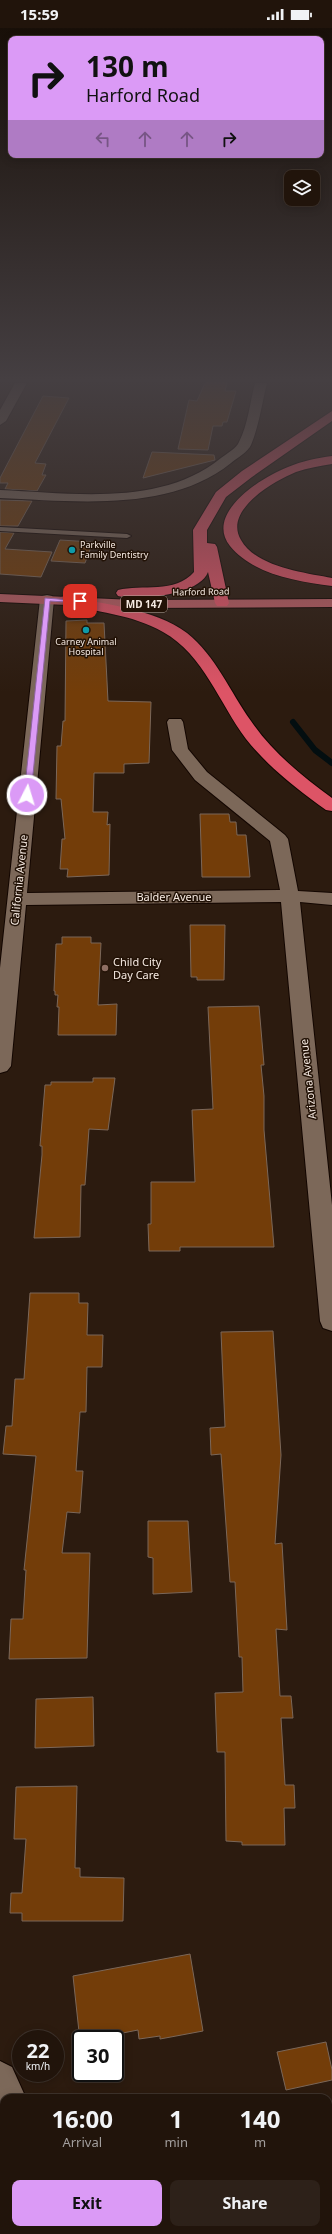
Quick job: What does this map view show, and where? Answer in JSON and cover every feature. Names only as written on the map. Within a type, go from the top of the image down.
[{"type":"highway","points":[[123,594],[182,588],[197,579],[201,573],[200,530],[221,495],[232,486]]},
{"type":"highway","points":[[261,486],[238,507],[230,525],[234,542],[257,561],[301,577],[332,582]]},
{"type":"highway","points":[[204,522],[221,597]]},
{"type":"highway","points":[[66,600],[144,618],[163,625],[181,636],[196,648],[244,725],[265,751],[285,771],[332,806]]},
{"type":"main road","name":"Harford Road","points":[[0,598],[134,604],[221,597],[332,591]]},
{"type":"main road","name":"Harford Road","points":[[47,599],[123,594],[221,597],[332,603]]},
{"type":"street","points":[[0,494],[103,498],[126,497],[174,486]]},
{"type":"street","name":"California Avenue","points":[[0,1066],[47,599]]},
{"type":"street","name":"Arizona Avenue","points":[[175,722],[180,750],[201,776],[279,839],[290,896],[332,1321]]},
{"type":"street","name":"Balder Avenue","points":[[17,899],[290,896],[332,899]]},
{"type":"street","points":[[0,2079],[6,2094]]},
{"type":"lane","points":[[0,529],[127,536]]},
{"type":"building","points":[[7,486],[40,486],[37,491],[5,489]]},
{"type":"building","points":[[0,500],[32,501],[18,526],[0,526]]},
{"type":"building","points":[[0,532],[14,533],[5,549],[52,552],[41,577],[0,574]]},
{"type":"building","name":"Parkville Family Dentistry","points":[[60,540],[93,542],[85,563],[51,561]]},
{"type":"building","points":[[87,620],[87,623],[104,623],[108,701],[151,702],[149,763],[124,764],[124,773],[94,773],[93,812],[108,812],[107,825],[110,824],[109,875],[67,877],[68,869],[60,869],[62,839],[65,839],[61,799],[56,799],[57,746],[61,746],[63,721],[65,721],[66,621]]},
{"type":"building","points":[[200,814],[229,814],[230,822],[236,822],[237,835],[246,835],[250,877],[202,877]]},
{"type":"building","points":[[190,925],[225,925],[224,980],[197,980],[197,977],[191,977]]},
{"type":"building","points":[[62,937],[91,937],[91,943],[101,943],[98,1005],[117,1004],[116,1035],[58,1035],[58,995],[55,995],[54,991],[56,944],[62,944]]},
{"type":"building","points":[[259,1006],[264,1065],[261,1065],[264,1096],[264,1130],[274,1247],[180,1247],[180,1251],[149,1251],[148,1224],[151,1224],[151,1182],[195,1182],[192,1110],[213,1109],[208,1007]]},
{"type":"building","points":[[93,1078],[115,1078],[108,1130],[89,1129],[85,1185],[81,1185],[80,1237],[34,1238],[42,1155],[42,1146],[40,1146],[45,1085],[51,1085],[51,1082],[93,1082]]},
{"type":"building","points":[[30,1293],[79,1293],[79,1303],[88,1303],[87,1335],[103,1335],[102,1367],[87,1367],[86,1412],[80,1412],[76,1471],[83,1471],[80,1513],[67,1512],[62,1553],[90,1553],[87,1658],[9,1659],[11,1619],[23,1619],[26,1570],[24,1570],[36,1456],[3,1454],[6,1426],[12,1426],[15,1379],[24,1379]]},
{"type":"building","points":[[273,1331],[281,1455],[275,1544],[282,1543],[287,1630],[276,1629],[280,1696],[291,1696],[293,1718],[281,1718],[285,1785],[294,1785],[295,1808],[284,1808],[285,1845],[242,1845],[242,1842],[226,1841],[225,1752],[217,1752],[215,1693],[243,1692],[242,1657],[239,1657],[235,1582],[230,1582],[221,1454],[211,1455],[210,1428],[225,1427],[221,1332]]},
{"type":"building","points":[[148,1521],[188,1521],[192,1592],[153,1594],[153,1558],[148,1557]]},
{"type":"building","points":[[93,1697],[94,1746],[35,1748],[36,1699]]},
{"type":"building","points":[[77,1786],[75,1868],[80,1868],[80,1877],[124,1878],[123,1921],[22,1921],[22,1913],[10,1913],[11,1893],[22,1893],[26,1839],[14,1839],[16,1787]]},
{"type":"building","points":[[190,1954],[203,2031],[160,2039],[160,2036],[139,2039],[138,2030],[124,2033],[124,2030],[79,2030],[73,1976]]},
{"type":"building","points":[[326,2042],[332,2070],[332,2080],[286,2090],[277,2052]]},
{"type":"waterway","points":[[293,722],[315,750],[332,763]]},
{"type":"place","name":"Parkville Family Dentistry","points":[[72,550]]},
{"type":"place","name":"Carney Animal Hospital","points":[[86,630]]},
{"type":"place","name":"Child City Day Care","points":[[105,968]]},
{"type":"route","points":[[27,795],[47,599],[80,601]]}]
